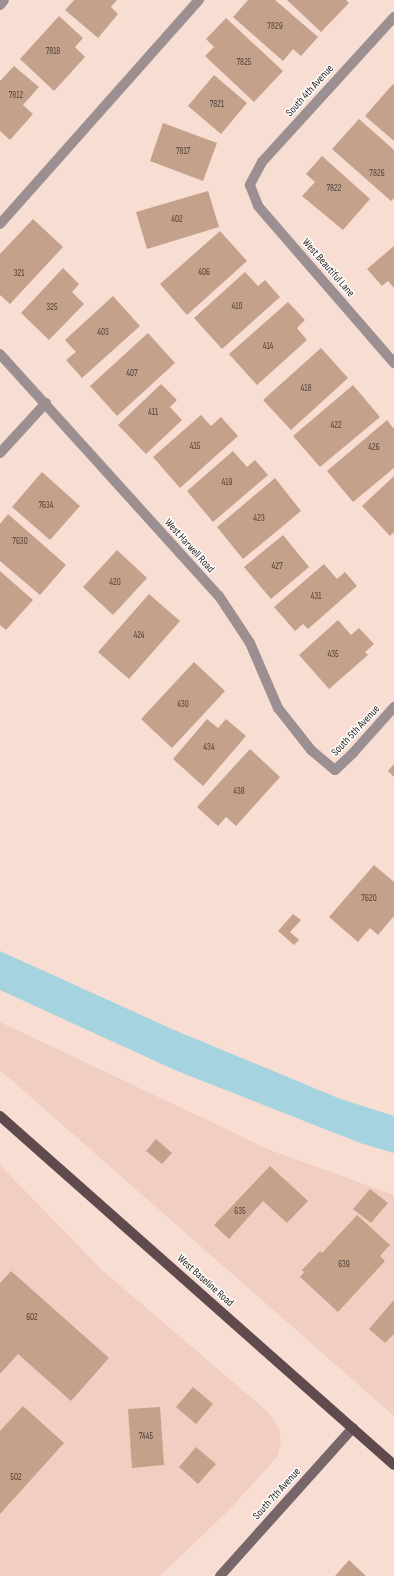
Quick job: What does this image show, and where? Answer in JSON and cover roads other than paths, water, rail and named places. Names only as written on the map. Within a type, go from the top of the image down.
[{"type":"main road","name":"West Baseline Road","points":[[0,1116],[394,1465]]},
{"type":"main road","name":"South 7th Avenue","points":[[220,1576],[353,1428]]},
{"type":"street","points":[[0,5],[4,0]]},
{"type":"street","points":[[0,224],[199,0]]},
{"type":"street","name":"South 4th Avenue","points":[[250,185],[262,162],[394,17]]},
{"type":"street","name":"West Beautiful Lane","points":[[250,185],[258,206],[394,363]]},
{"type":"street","name":"West Harwell Road","points":[[0,354],[46,403],[219,596],[250,643],[278,708],[311,750],[335,770]]},
{"type":"street","points":[[0,453],[46,403]]},
{"type":"street","name":"South 5th Avenue","points":[[335,770],[353,753],[394,707]]},
{"type":"water","points":[[0,951],[172,1029],[338,1098],[394,1116],[394,1153],[360,1143],[177,1071],[0,990]]}]
